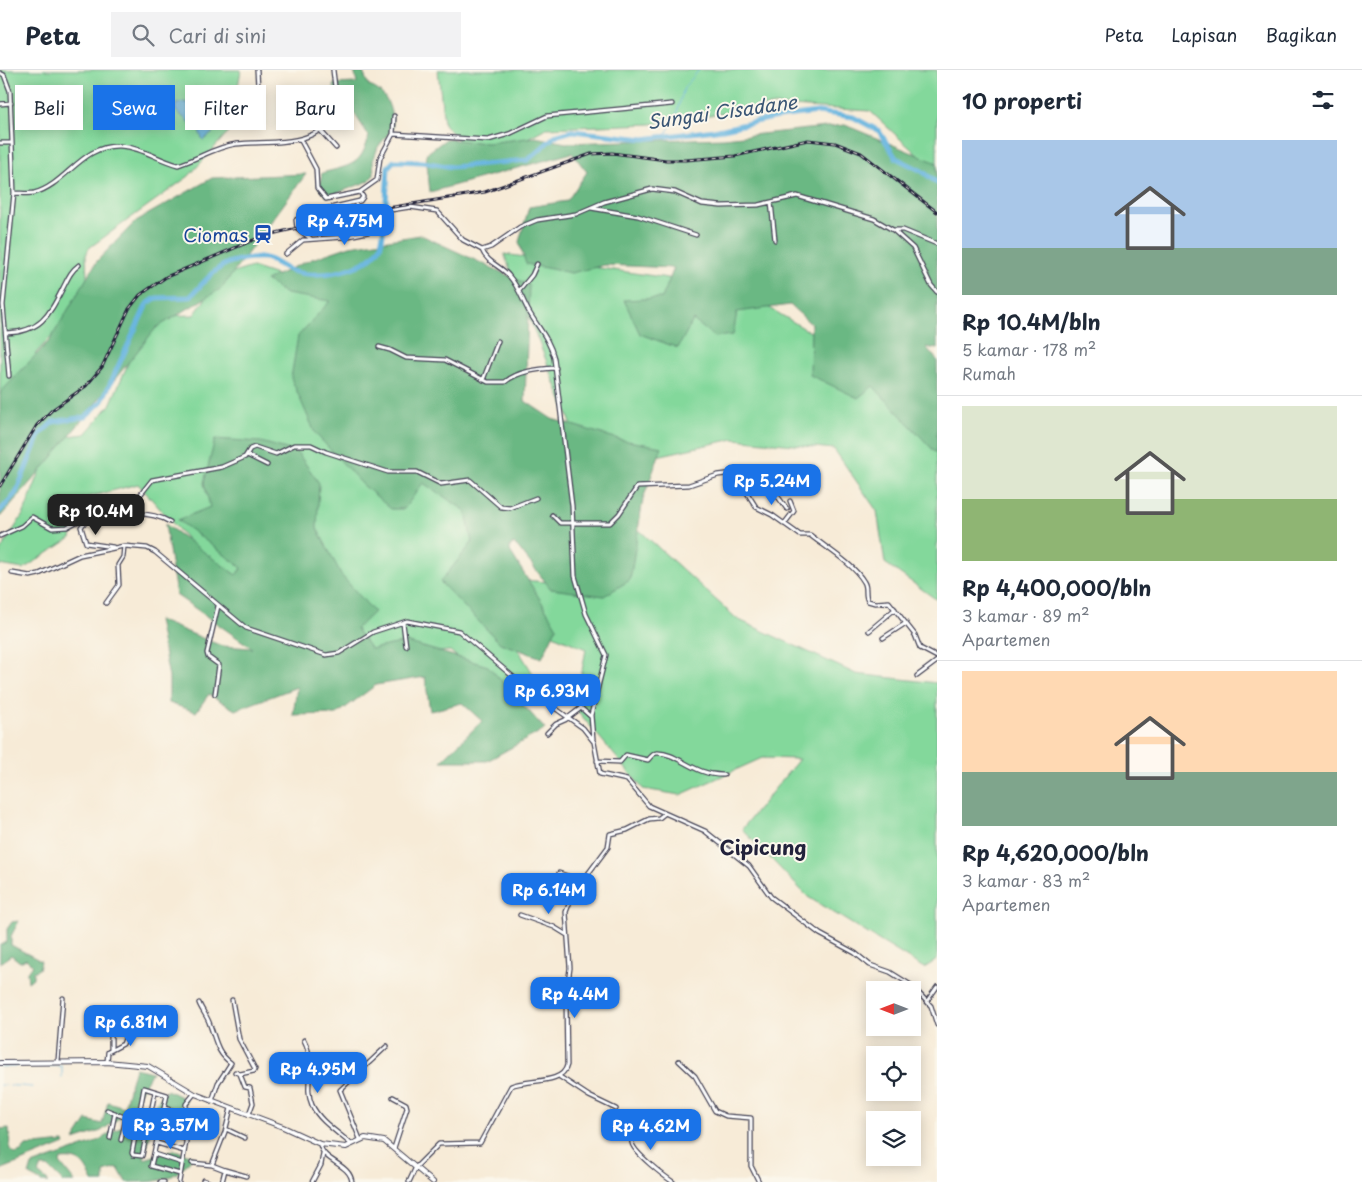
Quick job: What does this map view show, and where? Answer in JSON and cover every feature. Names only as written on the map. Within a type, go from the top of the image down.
[{"type":"main road","points":[[0,1063],[58,1061],[107,1062],[148,1066],[194,1094],[249,1114],[320,1144],[341,1148],[352,1145],[360,1139],[376,1138],[394,1148],[433,1182]]},
{"type":"street","points":[[257,70],[258,85]]},
{"type":"street","points":[[334,70],[334,85]]},
{"type":"street","points":[[0,73],[4,75],[10,91],[14,193],[4,298],[9,376]]},
{"type":"street","points":[[0,104],[11,103]]},
{"type":"street","points":[[393,134],[488,140],[512,133],[547,116],[672,104]]},
{"type":"street","points":[[300,139],[316,168],[316,185],[323,198],[360,192],[377,180],[380,158],[393,134],[394,116]]},
{"type":"street","points":[[14,193],[28,194],[40,190],[89,154],[104,147],[133,148],[178,165],[222,147],[300,139],[320,130],[336,148]]},
{"type":"street","points":[[0,143],[12,142]]},
{"type":"street","points":[[482,250],[491,247],[520,227],[537,220],[572,215],[610,200],[659,189],[679,193],[708,205],[747,206],[792,196],[806,198],[874,218],[893,230],[913,248],[931,285],[937,292]]},
{"type":"street","points":[[360,192],[363,197],[360,201],[361,204],[356,205],[358,215],[412,207],[437,212],[463,240],[482,250],[484,256],[509,275],[531,314],[549,340],[556,368],[573,524],[574,564],[578,588],[588,621],[606,655],[591,717],[600,774],[631,783],[647,805],[705,831],[749,866],[777,902],[827,939],[855,953],[874,967],[890,972],[908,983],[927,1001],[933,1011],[937,1025]]},
{"type":"street","points":[[313,239],[297,228],[296,220],[298,218],[308,213],[360,201]]},
{"type":"street","points":[[771,202],[775,240]]},
{"type":"street","points":[[591,208],[638,216],[696,234]]},
{"type":"street","points":[[286,254],[303,240],[368,232],[372,213]]},
{"type":"street","points":[[893,230],[903,230],[937,244]]},
{"type":"street","points":[[519,291],[530,278],[537,264]]},
{"type":"street","points":[[6,333],[28,330],[41,322],[51,310],[72,271],[79,265]]},
{"type":"street","points":[[483,380],[498,341]]},
{"type":"street","points":[[378,347],[390,350],[406,358],[445,360],[488,382],[505,382],[510,377],[528,372],[556,368]]},
{"type":"street","points":[[0,536],[22,526],[30,518],[39,520],[52,528],[64,528],[111,504],[125,502],[138,497],[152,480],[222,467],[247,455],[255,447],[276,454],[294,445],[311,445],[326,452],[388,472],[417,472],[441,484],[470,480],[502,507],[510,508],[536,498]]},
{"type":"street","points":[[247,455],[267,465]]},
{"type":"street","points":[[552,516],[558,523],[612,522],[622,511],[637,487],[687,486],[722,474],[728,477],[750,480],[764,478],[787,509]]},
{"type":"street","points":[[728,477],[735,485],[745,489],[754,506],[800,535],[810,534],[826,549],[835,552],[864,581],[868,601],[875,603],[889,602],[915,635],[922,650],[937,657]]},
{"type":"street","points":[[784,524],[794,511],[790,501]]},
{"type":"street","points":[[125,502],[128,514],[136,513],[152,517],[161,516],[170,522]]},
{"type":"street","points":[[91,515],[82,528],[86,543],[116,548]]},
{"type":"street","points":[[106,604],[119,585],[118,565],[123,557],[124,546]]},
{"type":"street","points":[[12,573],[30,576],[39,574],[76,556],[124,546],[152,549],[246,628],[326,655],[339,653],[373,632],[410,621],[459,631],[524,686],[569,716],[583,728],[594,742]]},
{"type":"street","points":[[215,694],[219,665],[209,658],[207,653],[218,606]]},
{"type":"street","points":[[869,631],[895,609]]},
{"type":"street","points":[[403,623],[406,646]]},
{"type":"street","points":[[883,638],[906,623]]},
{"type":"street","points":[[917,676],[937,661]]},
{"type":"street","points":[[572,699],[580,703],[581,708],[591,717]]},
{"type":"street","points":[[547,733],[556,724],[581,708]]},
{"type":"street","points":[[597,761],[620,762],[626,755],[648,760],[653,754],[658,753],[678,760],[704,774],[724,775]]},
{"type":"street","points":[[560,1077],[567,1066],[566,998],[570,968],[567,907],[582,881],[608,847],[610,834],[627,830],[649,819],[659,818],[664,814]]},
{"type":"street","points":[[559,872],[582,881]]},
{"type":"street","points":[[520,915],[554,927],[567,936]]},
{"type":"street","points":[[927,1001],[937,987]]},
{"type":"street","points":[[58,1061],[63,998]]},
{"type":"street","points":[[232,1000],[239,1039],[255,1069],[254,1071],[240,1074],[235,1072]]},
{"type":"street","points":[[199,1003],[221,1054],[231,1064],[218,1083],[212,1101]]},
{"type":"street","points":[[107,1062],[111,1049],[111,1036],[123,1011]]},
{"type":"street","points":[[111,1049],[123,1044],[131,1023]]},
{"type":"street","points":[[304,1040],[310,1056],[309,1094],[312,1105],[318,1114],[352,1145]]},
{"type":"street","points":[[360,1139],[340,1090],[387,1046]]},
{"type":"street","points":[[679,1061],[695,1076],[715,1111],[726,1116],[751,1118],[751,1166],[759,1182]]},
{"type":"street","points":[[240,1074],[245,1087],[250,1088],[253,1104],[249,1114]]},
{"type":"street","points":[[409,1182],[416,1167],[440,1144],[480,1143],[511,1086],[560,1077],[589,1096],[616,1110]]},
{"type":"street","points":[[155,1092],[142,1156],[133,1155],[131,1148],[144,1088],[167,1095],[151,1166],[180,1174]]},
{"type":"street","points":[[179,1182],[186,1139],[186,1104],[194,1094]]},
{"type":"street","points":[[393,1097],[406,1104],[407,1108],[394,1148]]},
{"type":"street","points":[[164,1108],[185,1114]]},
{"type":"street","points":[[212,1165],[226,1129],[231,1108]]},
{"type":"street","points":[[107,1110],[160,1132],[186,1139]]},
{"type":"street","points":[[110,1138],[115,1113]]},
{"type":"street","points":[[644,1126],[634,1116],[623,1116],[622,1125],[633,1131],[632,1144],[652,1167],[674,1182]]},
{"type":"street","points":[[121,1140],[126,1118]]},
{"type":"street","points":[[162,1119],[186,1125]]},
{"type":"street","points":[[226,1129],[245,1138]]},
{"type":"street","points":[[157,1143],[184,1151]]},
{"type":"street","points":[[312,1182],[321,1164],[323,1152],[320,1144]]},
{"type":"street","points":[[323,1152],[348,1172],[352,1182]]},
{"type":"street","points":[[154,1154],[182,1163]]},
{"type":"street","points":[[192,1163],[212,1165],[246,1176]]},
{"type":"street","points":[[217,1174],[219,1168]]},
{"type":"street","points":[[222,1182],[226,1170]]},
{"type":"street","points":[[156,1179],[162,1182]]},
{"type":"street","points":[[203,1180],[209,1182]]},
{"type":"green space","points":[[0,70],[241,70],[238,85],[185,85],[185,130],[230,130],[189,176],[89,248],[86,255],[87,278],[71,315],[36,353],[31,370],[0,395]]},
{"type":"green space","points":[[354,70],[362,70],[369,86],[385,97],[392,115],[393,128],[378,147],[373,161],[374,174],[369,181],[327,197],[319,189],[322,173],[353,163],[362,153],[369,136],[354,113],[354,85],[334,85],[357,83]]},
{"type":"green space","points":[[438,70],[937,70],[937,173],[870,111],[776,105],[651,124],[546,128],[511,147],[466,148],[444,124]]},
{"type":"green space","points":[[845,125],[937,163],[937,349],[926,347],[937,360],[937,454],[873,386],[858,398],[810,375],[811,324],[790,305],[737,312],[733,335],[715,337],[693,320],[678,348],[640,334],[624,300],[662,298],[674,268],[605,265],[571,273],[526,264],[519,242],[529,207],[567,201],[587,172],[572,153],[430,192],[426,154],[446,139],[487,143],[535,137],[566,143],[724,138]]},
{"type":"green space","points":[[306,174],[222,288],[156,328],[50,460],[0,517],[0,393],[50,340],[97,261],[136,221],[212,178]]},
{"type":"green space","points":[[421,235],[529,285],[525,401],[552,419],[622,440],[662,447],[643,499],[630,580],[604,596],[551,589],[517,546],[513,544],[510,546],[510,551],[557,627],[542,658],[500,643],[440,582],[472,543],[466,511],[423,483],[404,509],[391,509],[362,484],[315,433],[291,378],[298,336],[330,301],[286,294],[266,280],[312,259],[350,246]]},
{"type":"green space","points":[[504,254],[736,288],[859,361],[937,429],[937,600],[885,563],[877,511],[834,449],[734,439],[657,456],[578,441]]},
{"type":"green space","points":[[252,267],[328,292],[330,315],[434,474],[482,530],[512,640],[542,688],[512,702],[450,651],[374,658],[251,569],[237,585],[186,538],[138,484],[81,499],[71,538],[23,569],[0,565],[0,551],[24,513],[53,438],[85,434],[110,405],[137,343],[162,316],[194,315],[221,277]]},
{"type":"green space","points":[[215,439],[261,442],[297,452],[319,483],[317,528],[342,576],[374,612],[356,629],[371,649],[406,642],[488,666],[545,729],[487,761],[441,761],[482,721],[462,703],[430,711],[425,677],[376,685],[337,714],[293,715],[297,687],[235,710],[209,694],[196,712],[169,703],[169,677],[158,620],[222,646],[252,648],[176,595],[165,524],[236,575],[242,568],[178,520],[210,507],[204,483]]},
{"type":"green space","points":[[639,530],[737,619],[856,674],[937,683],[937,960],[924,968],[808,897],[742,829],[799,759],[762,758],[680,795],[643,789],[575,708],[586,649],[555,636],[486,577],[560,583]]},
{"type":"green space","points":[[19,921],[11,936],[11,945],[41,961],[39,969],[33,972],[33,978],[28,982],[27,971],[33,966],[26,959],[20,962],[11,955],[0,963],[0,945],[7,942],[7,929],[12,922]]},
{"type":"green space","points":[[135,1068],[152,1072],[129,1111],[101,1131],[74,1140],[87,1120],[102,1124],[108,1102],[124,1107]]},
{"type":"green space","points":[[167,1090],[187,1100],[150,1135],[144,1159],[175,1150],[193,1156],[173,1176],[157,1181],[126,1182],[118,1168],[104,1172],[104,1182],[93,1182],[85,1167],[73,1159],[61,1159],[60,1163],[75,1182],[63,1182],[48,1167],[41,1167],[38,1173],[49,1182],[42,1182],[29,1175],[32,1165],[94,1143],[151,1109]]},
{"type":"green space","points":[[9,1128],[10,1150],[15,1154],[21,1152],[26,1146],[64,1142],[65,1144],[0,1170],[0,1129]]},
{"type":"water","points":[[185,102],[185,119],[175,110],[176,104]]},
{"type":"water","points":[[198,130],[209,130],[213,133],[203,140]]},
{"type":"waterway","points":[[665,136],[676,116],[684,88],[699,70]]},
{"type":"waterway","name":"Sungai Cisadane","points":[[0,511],[16,493],[39,435],[53,422],[85,417],[102,401],[147,304],[156,298],[190,297],[209,277],[225,264],[239,260],[265,258],[289,270],[312,274],[339,272],[364,263],[373,256],[382,241],[388,167],[394,161],[423,162],[452,167],[528,160],[555,136],[572,131],[644,139],[723,129],[778,117],[818,112],[853,117],[879,131],[896,158],[922,171],[937,183]]},
{"type":"waterway","points":[[0,1067],[35,1065]]},
{"type":"waterway","points":[[38,1066],[62,1066],[62,1077]]},
{"type":"waterway","points":[[0,1085],[19,1086]]},
{"type":"waterway","points":[[21,1086],[32,1087]]},
{"type":"railway","points":[[0,486],[37,425],[52,410],[86,386],[102,367],[129,309],[140,295],[166,277],[263,236],[375,210],[485,192],[591,154],[612,153],[666,160],[686,160],[735,156],[808,140],[835,143],[861,153],[937,212]]},
{"type":"place","name":"Ciomas","points":[[263,234]]},
{"type":"district","name":"Cipicung","points":[[763,847]]}]
